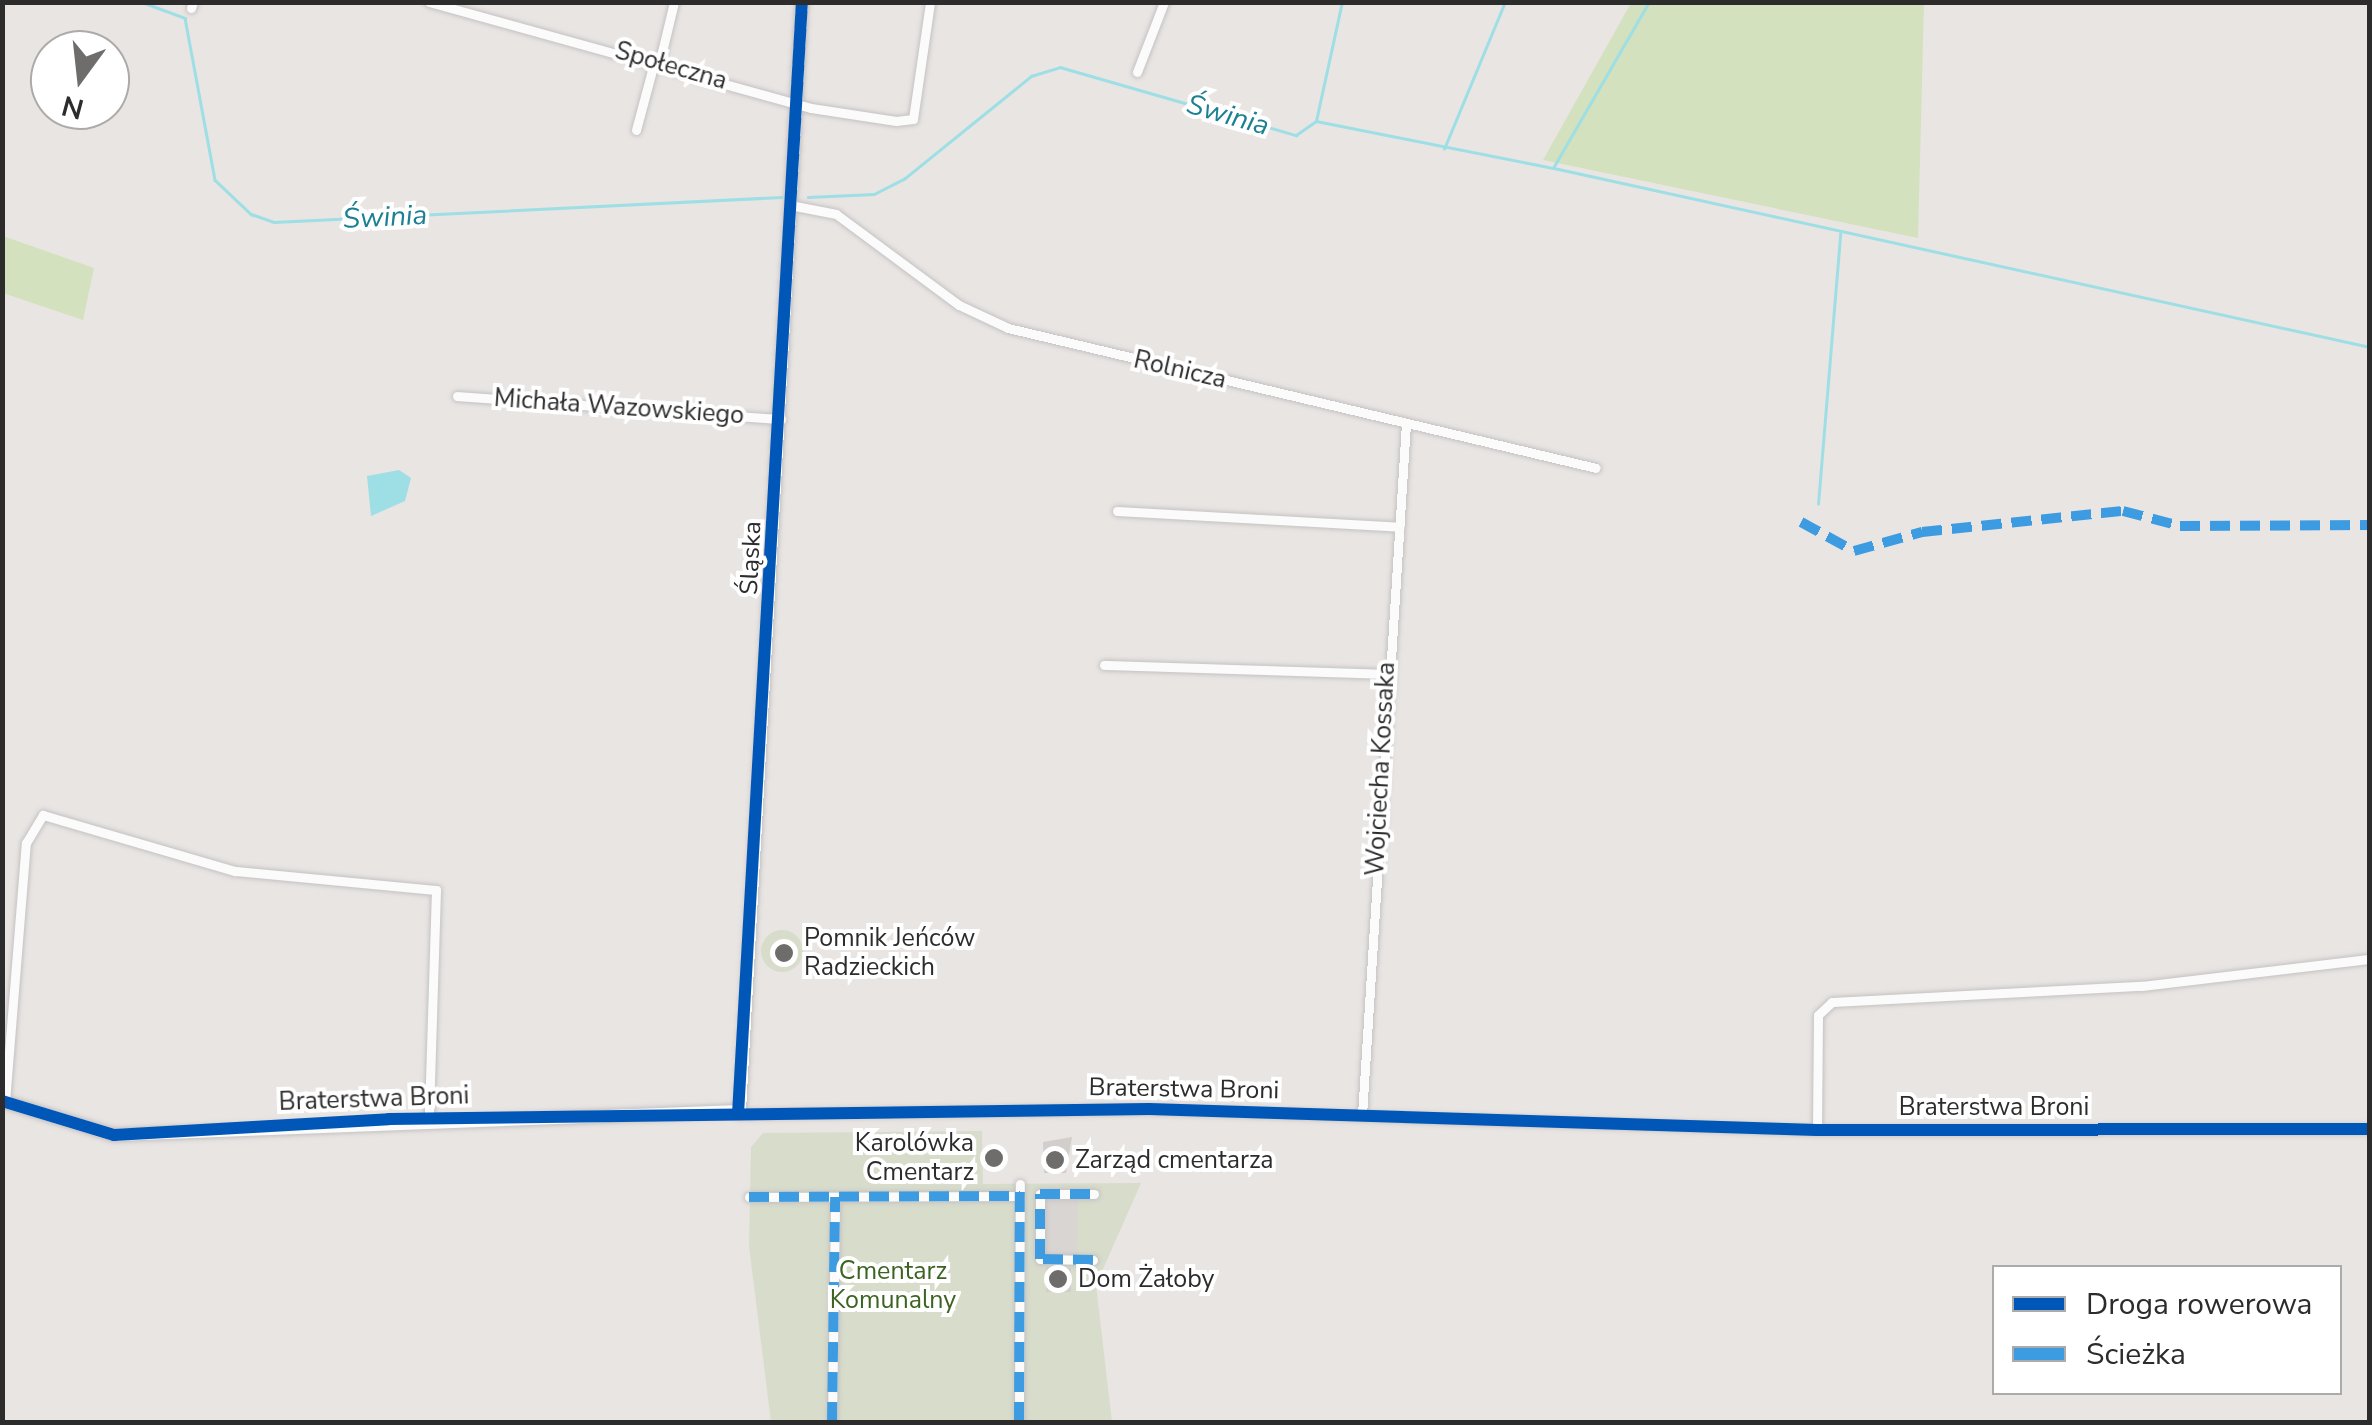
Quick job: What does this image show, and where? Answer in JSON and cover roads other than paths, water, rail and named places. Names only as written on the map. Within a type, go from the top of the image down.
[{"type":"street","name":"Społeczna","points":[[430,2],[657,59],[800,105],[913,118],[930,2]]},
{"type":"street","points":[[636,130],[674,2]]},
{"type":"street","name":"Śląska","points":[[738,1114],[800,105],[802,2]]},
{"type":"street","points":[[1137,72],[1164,2]]},
{"type":"street","name":"Rolnicza","points":[[794,206],[836,214],[959,304],[1008,328],[1596,468]]},
{"type":"street","name":"Michała Wazowskiego","points":[[457,396],[781,420]]},
{"type":"street","name":"Wojciecha Kossaka","points":[[1362,1115],[1384,674],[1400,527],[1406,423]]},
{"type":"street","points":[[1117,511],[1400,527]]},
{"type":"street","points":[[1104,664],[1384,674]]},
{"type":"street","name":"Braterstwa Broni","points":[[429,1118],[436,890],[235,872],[42,815],[26,843],[4,1101],[106,1135],[429,1118],[738,1114],[1362,1115],[1817,1130],[2370,1130]]},
{"type":"street","points":[[1817,1130],[1818,1015],[1832,1002],[2142,986],[2370,959]]},
{"type":"street","points":[[1020,1191],[1020,1422]]},
{"type":"street","points":[[749,1198],[1020,1191],[1094,1194]]},
{"type":"street","points":[[1040,1194],[1040,1260]]},
{"type":"street","points":[[832,1422],[835,1197]]},
{"type":"street","points":[[1020,1260],[1093,1260]]},
{"type":"water","points":[[399,470],[411,478],[405,501],[371,516],[367,476]]},
{"type":"waterway","name":"Świnia","points":[[142,2],[185,18],[215,180],[251,214],[274,222],[781,197]]},
{"type":"waterway","points":[[1316,121],[1342,2]]},
{"type":"waterway","points":[[1444,149],[1505,2]]},
{"type":"waterway","name":"Świnia","points":[[808,197],[874,194],[904,179],[1031,76],[1060,67],[1296,135],[1316,121],[1553,168],[1649,2]]},
{"type":"waterway","points":[[1554,168],[2370,347]]},
{"type":"waterway","points":[[1818,504],[1840,234]]},
{"type":"place","name":"Pomnik Jeńców Radzieckich","points":[[784,953]]},
{"type":"place","name":"Karolówka Cmentarz","points":[[994,1158]]},
{"type":"place","name":"Zarząd cmentarza","points":[[1055,1160]]},
{"type":"place","name":"Dom Żałoby","points":[[1058,1279]]},
{"type":"park label","name":"Cmentarz Komunalny","points":[[893,1286]]}]
